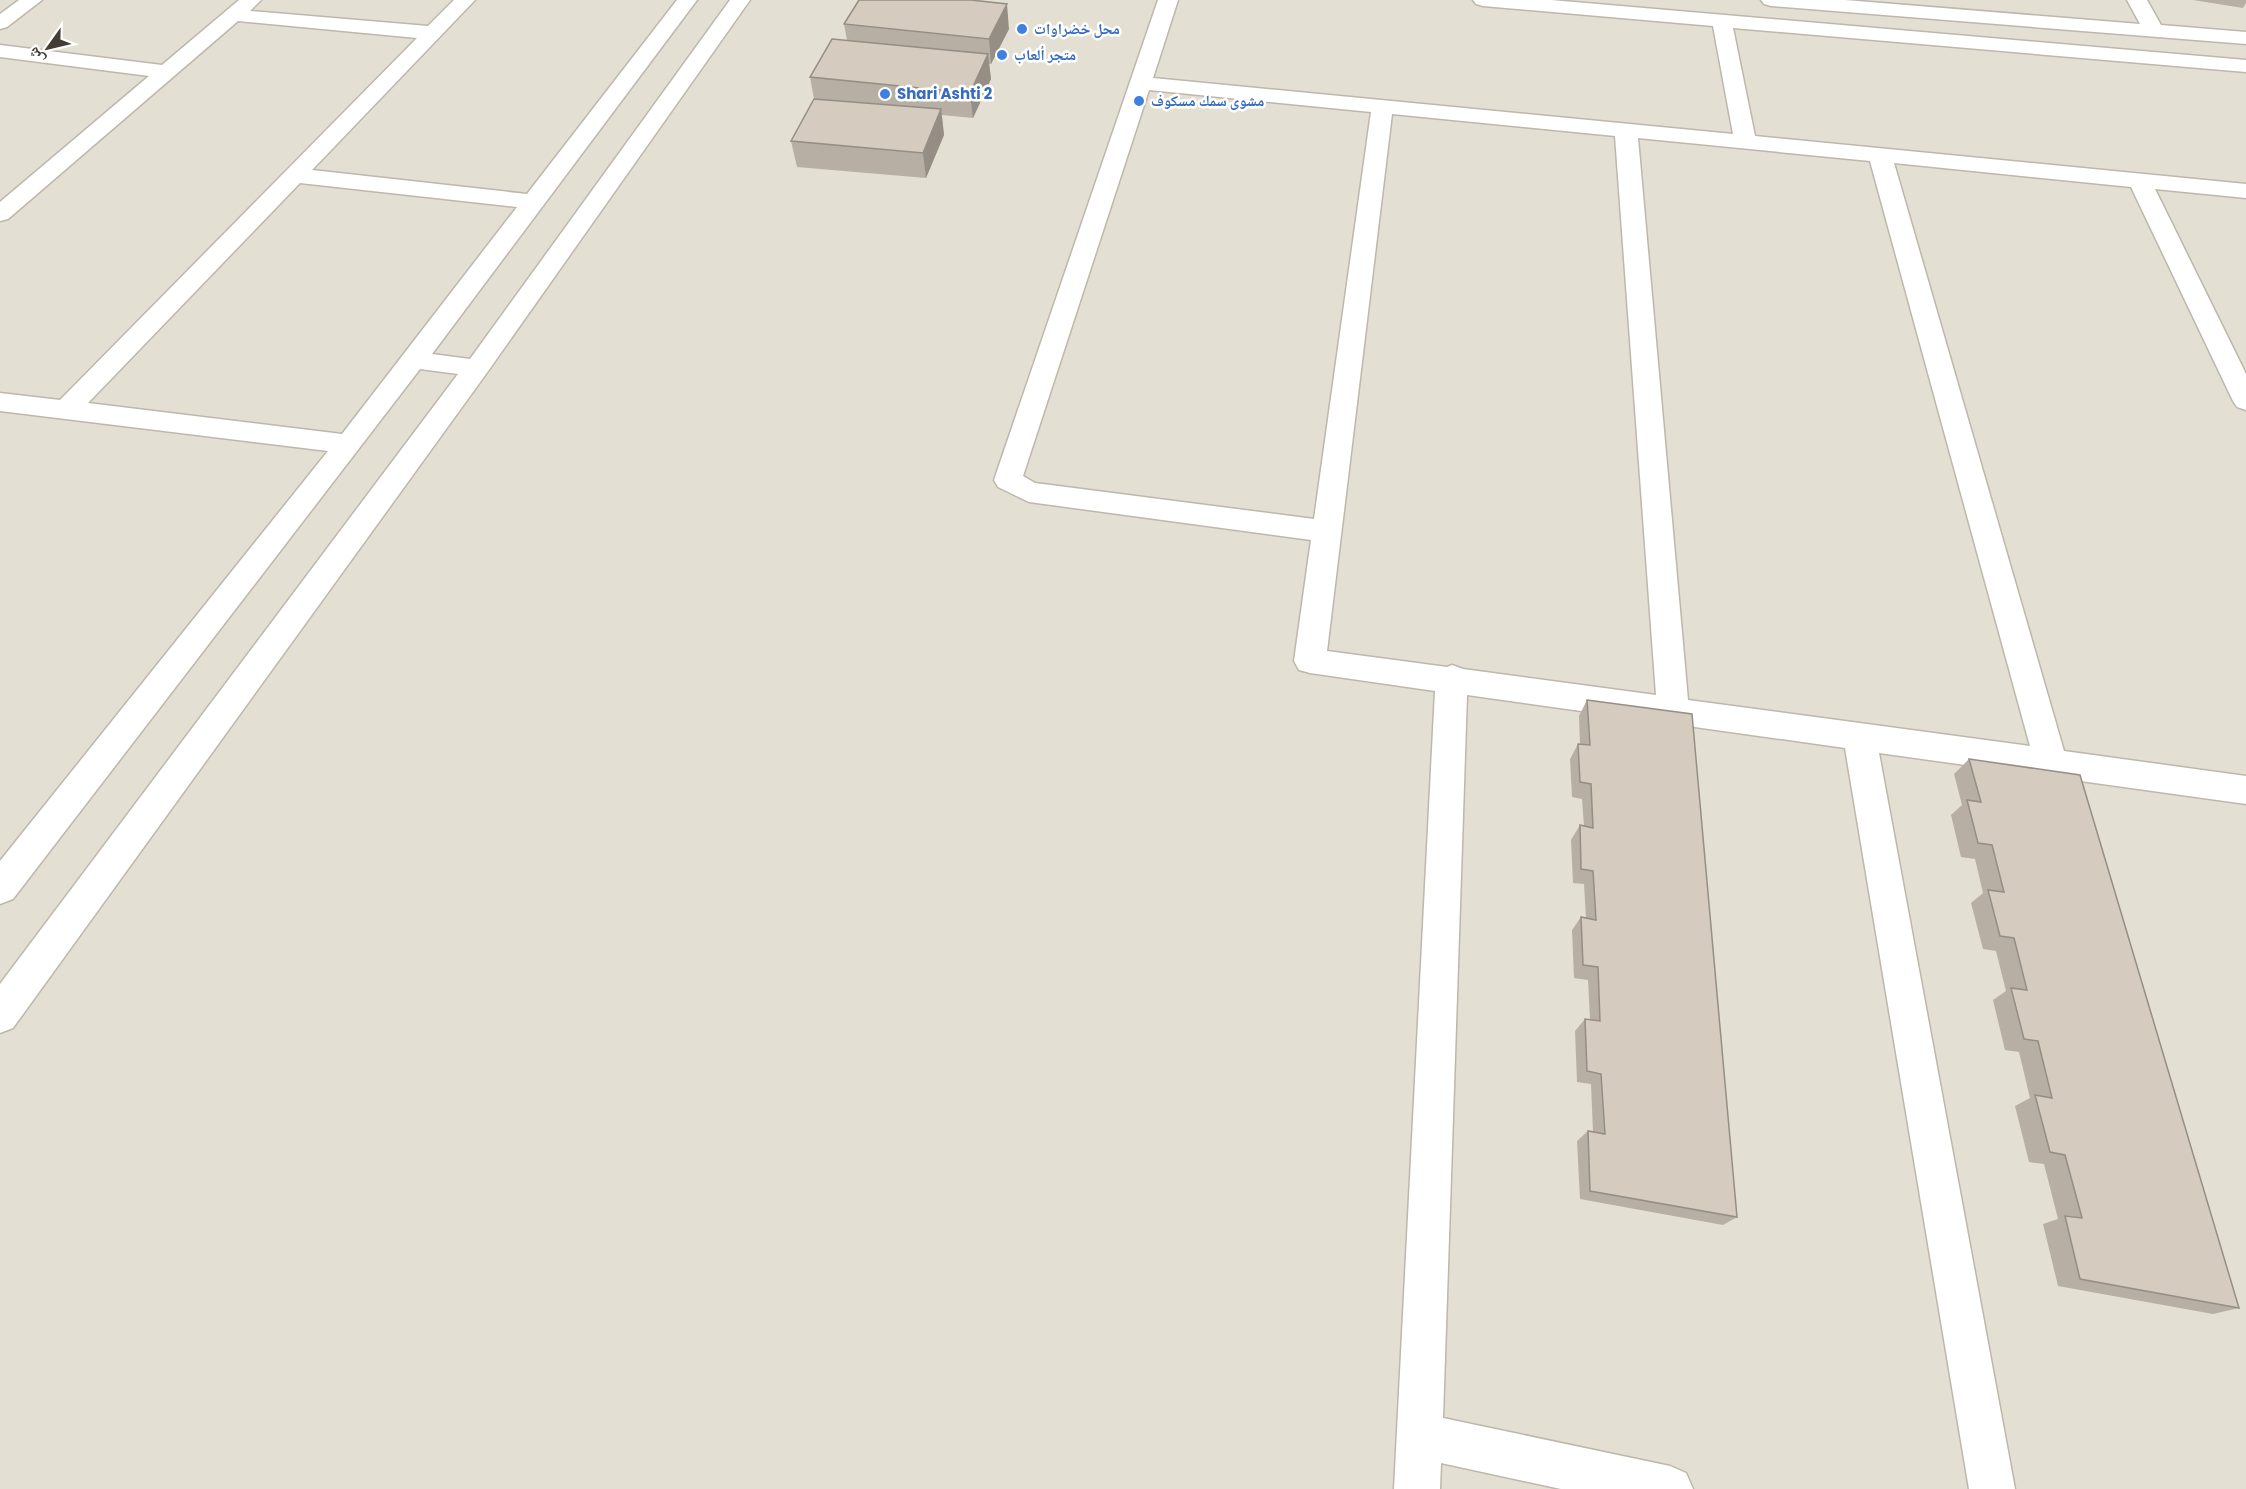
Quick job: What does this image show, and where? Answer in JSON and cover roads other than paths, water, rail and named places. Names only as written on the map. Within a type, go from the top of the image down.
[{"type":"street","points":[[0,23],[32,0]]},
{"type":"street","points":[[0,214],[251,0]]},
{"type":"street","points":[[66,410],[465,0]]},
{"type":"street","points":[[0,888],[414,360],[687,0]]},
{"type":"street","points":[[0,1015],[477,368],[740,0]]},
{"type":"street","points":[[1168,0],[1008,480],[1029,492],[1327,531]]},
{"type":"street","points":[[1483,0],[2246,66]]},
{"type":"street","points":[[1771,0],[2246,39]]},
{"type":"street","points":[[2137,0],[2155,32]]},
{"type":"street","points":[[233,15],[433,33]]},
{"type":"street","points":[[1722,21],[1745,142]]},
{"type":"street","points":[[2030,22],[2041,48]]},
{"type":"street","points":[[0,51],[167,72]]},
{"type":"street","points":[[1140,83],[2246,191]]},
{"type":"street","points":[[1382,107],[1310,661],[1452,678],[2246,790]]},
{"type":"street","points":[[1626,131],[1673,709]]},
{"type":"street","points":[[1880,155],[2051,763]]},
{"type":"street","points":[[294,175],[534,202]]},
{"type":"street","points":[[2140,181],[2246,401]]},
{"type":"street","points":[[414,360],[477,368]]},
{"type":"street","points":[[0,402],[349,444]]},
{"type":"street","points":[[1417,1489],[1452,678]]},
{"type":"street","points":[[1859,736],[1992,1489]]},
{"type":"street","points":[[1419,1436],[1670,1489]]},
{"type":"place","name":"محل خضراوات","points":[[1022,29]]},
{"type":"place","name":"متجر ألعاب","points":[[1002,55]]},
{"type":"place","name":"Shari Ashti 2","points":[[885,94]]},
{"type":"place","name":"مشوى سمك مسكوف","points":[[1139,101]]}]
